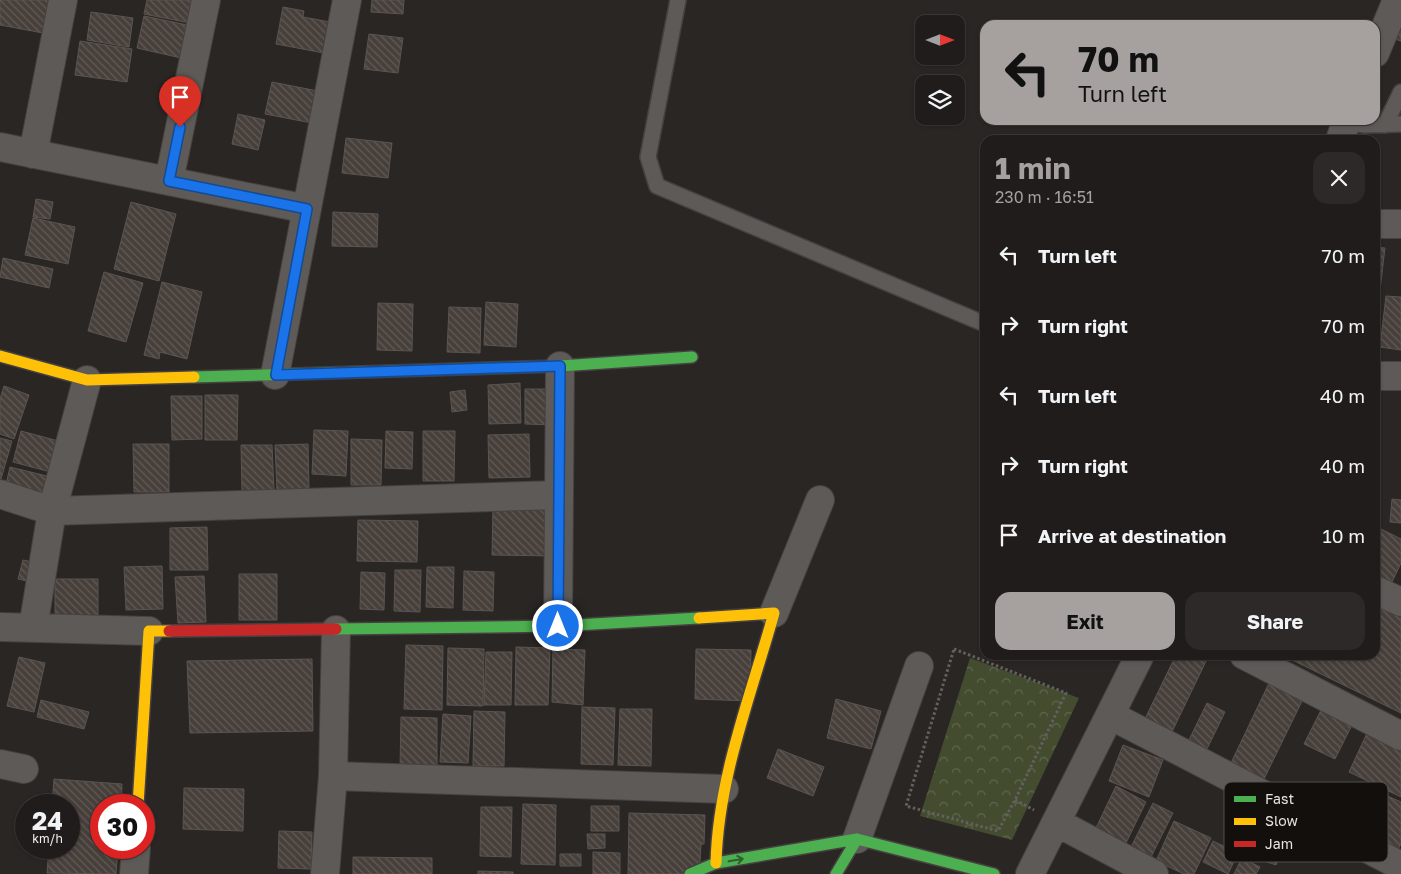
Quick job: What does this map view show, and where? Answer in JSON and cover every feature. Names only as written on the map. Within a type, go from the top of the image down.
[{"type":"street","points":[[34,154],[63,0]]},
{"type":"street","points":[[169,181],[206,0]]},
{"type":"street","points":[[276,375],[347,0]]},
{"type":"street","points":[[1380,40],[1397,0]]},
{"type":"street","points":[[0,147],[307,209]]},
{"type":"street","points":[[1380,224],[1401,224]]},
{"type":"street","points":[[0,356],[87,380],[560,366],[692,357]]},
{"type":"street","points":[[558,626],[560,366]]},
{"type":"street","points":[[1380,376],[1401,376]]},
{"type":"street","points":[[33,628],[52,511],[87,380]]},
{"type":"street","points":[[0,494],[52,511],[558,495]]},
{"type":"street","points":[[716,863],[717,827],[724,789],[774,613],[820,500]]},
{"type":"street","points":[[1380,592],[1401,602]]},
{"type":"street","points":[[0,627],[149,631],[558,626],[774,613]]},
{"type":"street","points":[[325,874],[333,776],[336,630]]},
{"type":"street","points":[[139,794],[149,631]]},
{"type":"street","points":[[1030,874],[1138,660]]},
{"type":"street","points":[[1254,660],[1401,736]]},
{"type":"street","points":[[836,874],[856,839],[919,666]]},
{"type":"street","points":[[1110,715],[1239,782]]},
{"type":"street","points":[[333,776],[724,789]]},
{"type":"street","points":[[1056,822],[1154,874]]},
{"type":"street","points":[[690,874],[716,863],[856,839],[994,874]]},
{"type":"street","points":[[134,874],[135,859]]},
{"type":"street","points":[[1388,859],[1401,866]]},
{"type":"lane","points":[[678,0],[648,157],[657,186],[980,322]]},
{"type":"lane","points":[[1384,125],[1401,92]]},
{"type":"lane","points":[[1344,127],[1401,124]]},
{"type":"path","points":[[980,659],[954,649],[906,806],[998,831],[1066,694],[981,660]]},
{"type":"green space","points":[[970,658],[1079,698],[1012,840],[920,816]]},
{"type":"building","points":[[0,0],[49,0],[43,33],[0,25]]},
{"type":"building","points":[[147,0],[200,0],[195,24],[144,14]]},
{"type":"building","points":[[372,0],[404,0],[403,14],[371,12]]},
{"type":"building","points":[[283,7],[304,11],[303,17],[336,23],[329,54],[276,44]]},
{"type":"building","points":[[91,12],[133,18],[129,47],[87,40]]},
{"type":"building","points":[[144,16],[197,27],[190,60],[137,48]]},
{"type":"building","points":[[1401,27],[1401,41],[1395,39]]},
{"type":"building","points":[[369,34],[403,38],[398,73],[364,69]]},
{"type":"building","points":[[80,41],[132,49],[127,82],[75,75]]},
{"type":"building","points":[[272,82],[318,91],[312,123],[265,114]]},
{"type":"building","points":[[238,114],[265,120],[258,150],[232,144]]},
{"type":"building","points":[[346,138],[392,143],[388,178],[342,173]]},
{"type":"building","points":[[36,199],[53,202],[50,219],[33,217]]},
{"type":"building","points":[[131,202],[176,214],[159,281],[114,269]]},
{"type":"building","points":[[333,212],[378,214],[377,247],[332,246]]},
{"type":"building","points":[[33,218],[75,227],[68,264],[25,255]]},
{"type":"building","points":[[1380,248],[1385,248],[1380,290]]},
{"type":"building","points":[[3,258],[53,269],[49,288],[0,277]]},
{"type":"building","points":[[104,272],[143,283],[126,342],[88,331]]},
{"type":"building","points":[[162,282],[202,292],[187,359],[160,352],[159,359],[144,355]]},
{"type":"building","points":[[1386,296],[1401,297],[1401,350],[1380,347]]},
{"type":"building","points":[[486,302],[518,304],[516,347],[484,345]]},
{"type":"building","points":[[378,303],[413,304],[412,351],[377,350]]},
{"type":"building","points":[[449,307],[481,308],[480,353],[447,352]]},
{"type":"building","points":[[520,383],[521,423],[489,424],[488,385]]},
{"type":"building","points":[[4,386],[29,395],[14,439],[0,434],[0,399]]},
{"type":"building","points":[[525,389],[556,389],[556,425],[525,424]]},
{"type":"building","points":[[465,390],[467,410],[452,412],[450,392]]},
{"type":"building","points":[[205,395],[238,395],[237,440],[205,440]]},
{"type":"building","points":[[171,396],[202,396],[202,439],[172,440]]},
{"type":"building","points":[[314,430],[348,431],[346,476],[312,474]]},
{"type":"building","points":[[21,431],[66,443],[58,474],[13,462]]},
{"type":"building","points":[[386,431],[413,432],[412,469],[385,468]]},
{"type":"building","points":[[423,431],[455,431],[454,481],[423,481]]},
{"type":"building","points":[[529,434],[530,477],[489,478],[488,435]]},
{"type":"building","points":[[0,438],[12,441],[1,479],[0,478]]},
{"type":"building","points":[[351,439],[382,440],[381,485],[351,485]]},
{"type":"building","points":[[133,444],[169,444],[169,492],[134,492]]},
{"type":"building","points":[[308,444],[309,490],[277,491],[275,445]]},
{"type":"building","points":[[241,445],[272,445],[274,490],[242,491]]},
{"type":"building","points":[[10,467],[47,476],[40,502],[4,493]]},
{"type":"building","points":[[1392,499],[1401,500],[1401,523],[1390,522]]},
{"type":"building","points":[[493,508],[555,509],[554,556],[492,555]]},
{"type":"building","points":[[358,520],[418,521],[417,562],[357,561]]},
{"type":"building","points":[[207,527],[208,570],[170,570],[170,528]]},
{"type":"building","points":[[1380,528],[1401,539],[1401,563],[1391,584],[1380,579]]},
{"type":"building","points":[[23,560],[33,562],[27,581],[18,579]]},
{"type":"building","points":[[162,566],[163,609],[126,610],[124,567]]},
{"type":"building","points":[[427,567],[454,567],[453,608],[426,607]]},
{"type":"building","points":[[395,570],[421,570],[420,612],[394,611]]},
{"type":"building","points":[[464,571],[494,572],[493,611],[463,610]]},
{"type":"building","points":[[361,572],[385,573],[384,610],[360,609]]},
{"type":"building","points":[[239,574],[277,574],[277,620],[239,620]]},
{"type":"building","points":[[204,576],[206,622],[178,623],[175,577]]},
{"type":"building","points":[[55,579],[98,579],[98,627],[55,627]]},
{"type":"building","points":[[1380,603],[1401,613],[1401,713],[1292,660],[1380,660]]},
{"type":"building","points":[[406,645],[443,646],[442,710],[404,709]]},
{"type":"building","points":[[516,647],[550,648],[548,705],[515,705]]},
{"type":"building","points":[[448,648],[484,649],[483,706],[447,705]]},
{"type":"building","points":[[553,649],[585,650],[583,705],[552,702]]},
{"type":"building","points":[[696,649],[751,650],[750,701],[695,699]]},
{"type":"building","points":[[486,652],[512,652],[511,705],[484,705]]},
{"type":"building","points":[[19,657],[45,663],[34,712],[7,706]]},
{"type":"building","points":[[312,659],[313,731],[190,733],[187,661]]},
{"type":"building","points":[[1174,660],[1207,660],[1169,738],[1142,725]]},
{"type":"building","points":[[1270,681],[1304,697],[1264,779],[1231,763]]},
{"type":"building","points":[[836,699],[881,711],[871,749],[827,738]]},
{"type":"building","points":[[41,700],[89,712],[84,729],[37,717]]},
{"type":"building","points":[[1207,703],[1225,712],[1205,753],[1187,744]]},
{"type":"building","points":[[582,707],[615,708],[613,765],[581,764]]},
{"type":"building","points":[[1322,708],[1353,723],[1335,759],[1304,744]]},
{"type":"building","points":[[620,709],[652,709],[651,766],[618,765]]},
{"type":"building","points":[[474,711],[505,712],[504,766],[473,766]]},
{"type":"building","points":[[443,714],[471,716],[468,763],[440,762]]},
{"type":"building","points":[[401,717],[437,718],[437,769],[400,768]]},
{"type":"building","points":[[1368,731],[1401,748],[1401,797],[1388,791],[1388,782],[1370,782],[1349,772]]},
{"type":"building","points":[[1123,745],[1163,760],[1149,797],[1109,781]]},
{"type":"building","points":[[778,749],[824,767],[813,796],[767,778]]},
{"type":"building","points":[[54,779],[122,784],[122,794],[90,794],[90,859],[117,859],[116,874],[47,873],[48,859],[80,859],[80,794],[53,794]]},
{"type":"building","points":[[1116,786],[1146,802],[1125,845],[1095,830]]},
{"type":"building","points":[[184,788],[244,789],[243,831],[183,829]]},
{"type":"building","points":[[1388,796],[1401,802],[1401,844],[1398,849],[1388,844]]},
{"type":"building","points":[[1153,803],[1173,813],[1149,861],[1129,851]]},
{"type":"building","points":[[523,804],[556,805],[555,865],[521,864]]},
{"type":"building","points":[[591,806],[619,806],[619,831],[591,831]]},
{"type":"building","points":[[481,807],[512,807],[511,857],[480,856]]},
{"type":"building","points":[[629,813],[705,815],[704,844],[701,844],[700,862],[690,874],[628,874]]},
{"type":"building","points":[[1174,821],[1211,838],[1194,874],[1184,874],[1156,861]]},
{"type":"building","points":[[279,831],[312,832],[311,869],[278,868]]},
{"type":"building","points":[[587,834],[605,834],[605,848],[588,849]]},
{"type":"building","points":[[1213,841],[1224,846],[1224,862],[1234,862],[1228,874],[1203,862]]},
{"type":"building","points":[[593,852],[620,853],[620,874],[593,874]]},
{"type":"building","points":[[560,854],[581,854],[581,866],[560,866]]},
{"type":"building","points":[[353,857],[432,858],[432,874],[353,874]]},
{"type":"building","points":[[1240,862],[1250,862],[1260,867],[1256,874],[1234,874]]},
{"type":"building","points":[[478,871],[513,872],[513,874],[478,874]]},
{"type":"traffic: fast","points":[[194,377],[560,366],[692,357]]},
{"type":"traffic: fast","points":[[336,629],[558,626],[699,618]]},
{"type":"traffic: fast","points":[[690,874],[716,863],[857,839],[994,874]]},
{"type":"traffic: fast","points":[[836,874],[857,839]]},
{"type":"traffic: slow","points":[[0,356],[87,380],[194,377]]},
{"type":"traffic: slow","points":[[699,618],[774,613],[729,768],[718,831],[716,863]]},
{"type":"traffic: slow","points":[[139,794],[149,631],[169,631]]},
{"type":"traffic: jam","points":[[169,631],[336,629]]},
{"type":"route","points":[[180,127],[169,181],[307,209],[276,375],[560,366],[558,626]]}]
